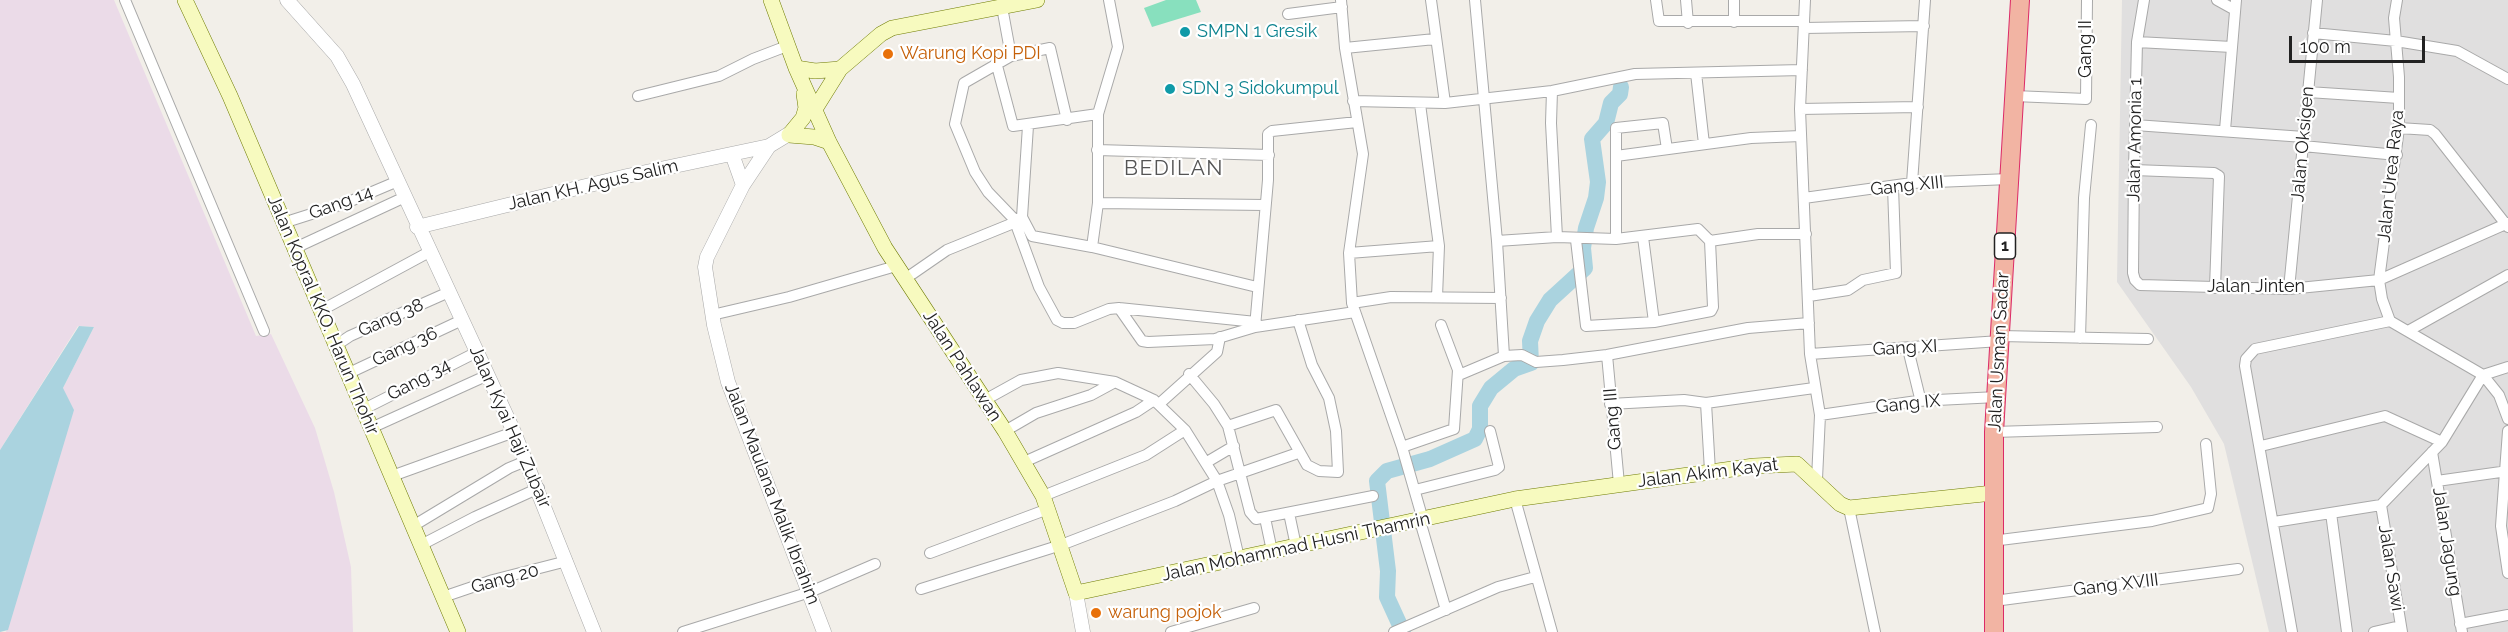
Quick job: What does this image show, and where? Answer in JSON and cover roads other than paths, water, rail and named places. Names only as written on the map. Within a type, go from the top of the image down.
[{"type":"highway","name":"Jalan Usman Sadar","points":[[1994,632],[1992,541],[1995,432],[2020,0]]},
{"type":"main road","name":"Jalan Kopral KKO. Harun Thohir","points":[[185,0],[230,96],[293,249],[458,632]]},
{"type":"main road","points":[[771,0],[796,68],[806,108],[803,118],[789,135]]},
{"type":"main road","points":[[815,109],[840,69],[881,34],[892,28],[1038,0]]},
{"type":"main road","points":[[796,68],[815,71],[840,69]]},
{"type":"main road","name":"Jalan Pahlawan","points":[[796,68],[829,142],[896,266],[1024,462],[1045,503],[1076,593]]},
{"type":"main road","points":[[789,135],[814,137],[829,142],[829,104],[840,69]]},
{"type":"main road","name":"Jalan Akim Kayat","points":[[1515,499],[1710,471],[1795,463],[1817,479],[1840,504],[1849,508]]},
{"type":"main road","points":[[1849,508],[1993,493]]},
{"type":"main road","name":"Jalan Mohammad Husni Thamrin","points":[[1076,593],[1515,499]]},
{"type":"street","points":[[125,0],[264,331]]},
{"type":"street","name":"Jalan Kyai Haji Zubair","points":[[286,0],[337,56],[398,181],[417,227],[431,251],[539,488],[594,632]]},
{"type":"street","points":[[1092,246],[1098,203],[1096,150],[1098,114],[1118,47],[1108,0]]},
{"type":"street","points":[[1431,0],[1445,103]]},
{"type":"street","points":[[1475,0],[1497,241],[1504,356]]},
{"type":"street","points":[[1656,0],[1659,21],[1924,26]]},
{"type":"street","points":[[1686,0],[1688,23]]},
{"type":"street","points":[[1734,0],[1734,22]]},
{"type":"street","points":[[1805,0],[1800,109],[1810,354],[1820,415],[1817,479]]},
{"type":"street","points":[[1912,183],[1925,0]]},
{"type":"street","name":"Gang II","points":[[2014,96],[2086,99],[2087,0]]},
{"type":"street","name":"Jalan Amonia 1","points":[[2135,280],[2134,170],[2137,42],[2144,0]]},
{"type":"street","points":[[2217,0],[2235,5],[2225,130]]},
{"type":"street","name":"Jalan Oksigen","points":[[2289,289],[2317,0]]},
{"type":"street","name":"Jalan Urea Raya","points":[[2379,280],[2399,128],[2397,0]]},
{"type":"street","points":[[1288,14],[1342,3],[1345,48],[1363,154],[1349,253],[1354,307],[1408,464],[1446,610]]},
{"type":"street","points":[[1002,7],[1011,56]]},
{"type":"street","points":[[2313,33],[2396,41],[2465,53],[2508,79]]},
{"type":"street","points":[[1345,48],[1435,39]]},
{"type":"street","points":[[2137,42],[2232,47]]},
{"type":"street","points":[[638,96],[719,76],[753,59],[787,46]]},
{"type":"street","points":[[1067,120],[1050,48],[1011,56],[996,62],[964,82],[955,124],[987,191],[1032,236],[1092,246],[1257,287]]},
{"type":"street","points":[[996,62],[1010,124],[1028,126],[1098,114]]},
{"type":"street","points":[[1353,101],[1445,103],[1552,91],[1635,74],[1802,70]]},
{"type":"street","points":[[1696,73],[1704,144]]},
{"type":"street","points":[[1552,91],[1551,123],[1557,237]]},
{"type":"street","points":[[2308,92],[2399,98]]},
{"type":"street","points":[[1420,104],[1439,246],[1437,297]]},
{"type":"street","points":[[1800,109],[1918,107]]},
{"type":"street","points":[[769,146],[806,122],[815,109]]},
{"type":"street","points":[[1256,325],[1257,287],[1269,155],[1268,134],[1272,131],[1357,122]]},
{"type":"street","points":[[1616,239],[1616,128],[1663,123],[1667,149]]},
{"type":"street","points":[[2080,338],[2084,198],[2091,125]]},
{"type":"street","points":[[2135,125],[2225,130],[2397,154]]},
{"type":"street","points":[[1028,126],[1017,219],[1040,287],[1057,320],[1074,323],[1109,309],[1119,308],[1256,325]]},
{"type":"street","points":[[2399,128],[2430,130],[2435,134],[2507,225]]},
{"type":"street","points":[[1616,156],[1751,138],[1801,136]]},
{"type":"street","name":"Jalan KH. Agus Salim","points":[[417,227],[615,179],[769,146]]},
{"type":"street","name":"Jalan Maulana Malik Ibrahim","points":[[769,146],[743,185],[705,262],[712,315],[728,382],[747,437],[824,632]]},
{"type":"street","points":[[1096,150],[1269,155]]},
{"type":"street","points":[[732,154],[743,185]]},
{"type":"street","points":[[2134,170],[2214,173],[2219,176],[2215,288]]},
{"type":"street","name":"Gang XIII","points":[[1804,198],[1912,183],[2009,178]]},
{"type":"street","name":"Gang 14","points":[[283,223],[346,203],[398,181]]},
{"type":"street","points":[[1809,296],[1848,290],[1863,280],[1896,273],[1893,187]]},
{"type":"street","points":[[293,249],[405,197]]},
{"type":"street","points":[[1098,203],[1265,205]]},
{"type":"street","points":[[905,279],[947,250],[1017,219]]},
{"type":"street","name":"Jalan Jinten","points":[[2135,280],[2143,286],[2289,289],[2379,280],[2507,225]]},
{"type":"street","points":[[1497,241],[1557,237],[1616,239],[1698,229],[1710,241],[1712,309],[1654,322],[1586,326],[1576,239]]},
{"type":"street","points":[[1710,241],[1758,234],[1806,234]]},
{"type":"street","points":[[1643,237],[1654,322]]},
{"type":"street","points":[[1349,253],[1439,246]]},
{"type":"street","points":[[320,311],[431,251]]},
{"type":"street","points":[[712,315],[789,297],[896,266]]},
{"type":"street","points":[[2408,331],[2508,275]]},
{"type":"street","points":[[2379,280],[2390,321]]},
{"type":"street","name":"Gang 38","points":[[335,346],[350,336],[448,292]]},
{"type":"street","points":[[1119,308],[1145,342],[1220,337],[1256,325],[1298,320],[1391,297],[1500,298]]},
{"type":"street","name":"Gang 36","points":[[347,374],[462,320]]},
{"type":"street","points":[[1228,426],[1276,410],[1298,453],[1307,465],[1319,471],[1338,472],[1336,431],[1329,398],[1312,365],[1298,320]]},
{"type":"street","points":[[2292,632],[2245,366],[2248,354],[2255,349],[2390,321],[2483,375],[2499,395],[2508,419]]},
{"type":"street","points":[[1458,375],[1504,356],[1522,356],[1536,362],[1607,355],[1748,328],[1809,323]]},
{"type":"street","points":[[1402,447],[1454,429],[1458,375],[1441,325]]},
{"type":"street","points":[[1024,462],[1157,402],[1217,352],[1220,337]]},
{"type":"street","name":"Gang XI","points":[[1810,354],[1908,349],[2000,338],[2148,339]]},
{"type":"street","points":[[1908,349],[1920,398],[1917,401]]},
{"type":"street","name":"Gang 34","points":[[362,410],[477,352]]},
{"type":"street","name":"Gang III","points":[[1607,355],[1619,484]]},
{"type":"street","points":[[2274,522],[2381,505],[2442,442],[2483,375],[2508,367]]},
{"type":"street","points":[[983,400],[1021,380],[1054,373],[1115,382],[1157,402],[1185,430],[1217,481],[1229,515],[1239,558]]},
{"type":"street","points":[[1189,374],[1214,404],[1228,426],[1242,472],[1250,512],[1256,519],[1373,496]]},
{"type":"street","points":[[371,428],[488,375]]},
{"type":"street","points":[[1005,431],[1036,413],[1091,395],[1115,382]]},
{"type":"street","points":[[1611,404],[1684,400],[1706,403],[1814,388]]},
{"type":"street","name":"Gang IX","points":[[1820,415],[1917,401],[1997,396]]},
{"type":"street","points":[[1706,403],[1710,471]]},
{"type":"street","points":[[2261,447],[2385,416],[2442,442]]},
{"type":"street","points":[[1995,432],[2157,427]]},
{"type":"street","points":[[930,553],[1045,503],[1146,455],[1185,430]]},
{"type":"street","points":[[1415,490],[1496,470],[1499,467],[1490,431]]},
{"type":"street","points":[[2508,431],[2507,471],[2501,526],[2508,573]]},
{"type":"street","points":[[392,476],[514,432]]},
{"type":"street","points":[[1992,541],[2152,521],[2208,508],[2211,494],[2206,444]]},
{"type":"street","points":[[1207,462],[1234,446]]},
{"type":"street","name":"Jalan Jagung","points":[[2432,452],[2461,628]]},
{"type":"street","points":[[921,589],[1061,545],[1175,501],[1217,481],[1298,453]]},
{"type":"street","points":[[413,526],[526,461]]},
{"type":"street","points":[[2437,481],[2507,471]]},
{"type":"street","points":[[421,545],[539,488]]},
{"type":"street","points":[[1515,499],[1552,632]]},
{"type":"street","name":"Jalan Sawi","points":[[2381,505],[2401,629]]},
{"type":"street","points":[[1849,508],[1875,632]]},
{"type":"street","points":[[1229,515],[1250,512]]},
{"type":"street","points":[[1289,513],[1296,546]]},
{"type":"street","points":[[2331,513],[2347,632]]},
{"type":"street","points":[[1265,518],[1272,551]]},
{"type":"street","name":"Gang 20","points":[[443,597],[493,580],[567,561]]},
{"type":"street","points":[[682,632],[810,592],[875,564]]},
{"type":"street","name":"Gang XVIII","points":[[1994,601],[2238,569]]},
{"type":"street","points":[[1395,632],[1498,587],[1535,577]]},
{"type":"street","name":"Jalan Pahlawan","points":[[1076,593],[1083,632]]},
{"type":"street","points":[[1171,632],[1254,608]]},
{"type":"street","points":[[2461,628],[2508,615]]},
{"type":"street","points":[[2374,632],[2401,629]]},
{"type":"water","points":[[79,326],[94,327],[63,388],[74,410],[8,630],[0,632],[0,450]]},
{"type":"waterway","points":[[1403,632],[1387,597],[1388,571],[1377,481],[1387,471],[1430,459],[1475,439],[1480,429],[1480,406],[1491,388],[1514,369],[1531,363],[1530,341],[1537,321],[1550,300],[1585,268],[1583,248],[1586,228],[1596,198],[1598,182],[1592,139],[1606,123],[1611,103],[1620,94],[1621,87]]},
{"type":"place","name":"SMPN 1 Gresik","points":[[1185,32]]},
{"type":"place","name":"Warung Kopi PDI","points":[[888,54]]},
{"type":"place","name":"SDN 3 Sidokumpul","points":[[1170,89]]},
{"type":"place","name":"warung pojok","points":[[1096,613]]},
{"type":"district","name":"BEDILAN","points":[[1174,169]]}]
